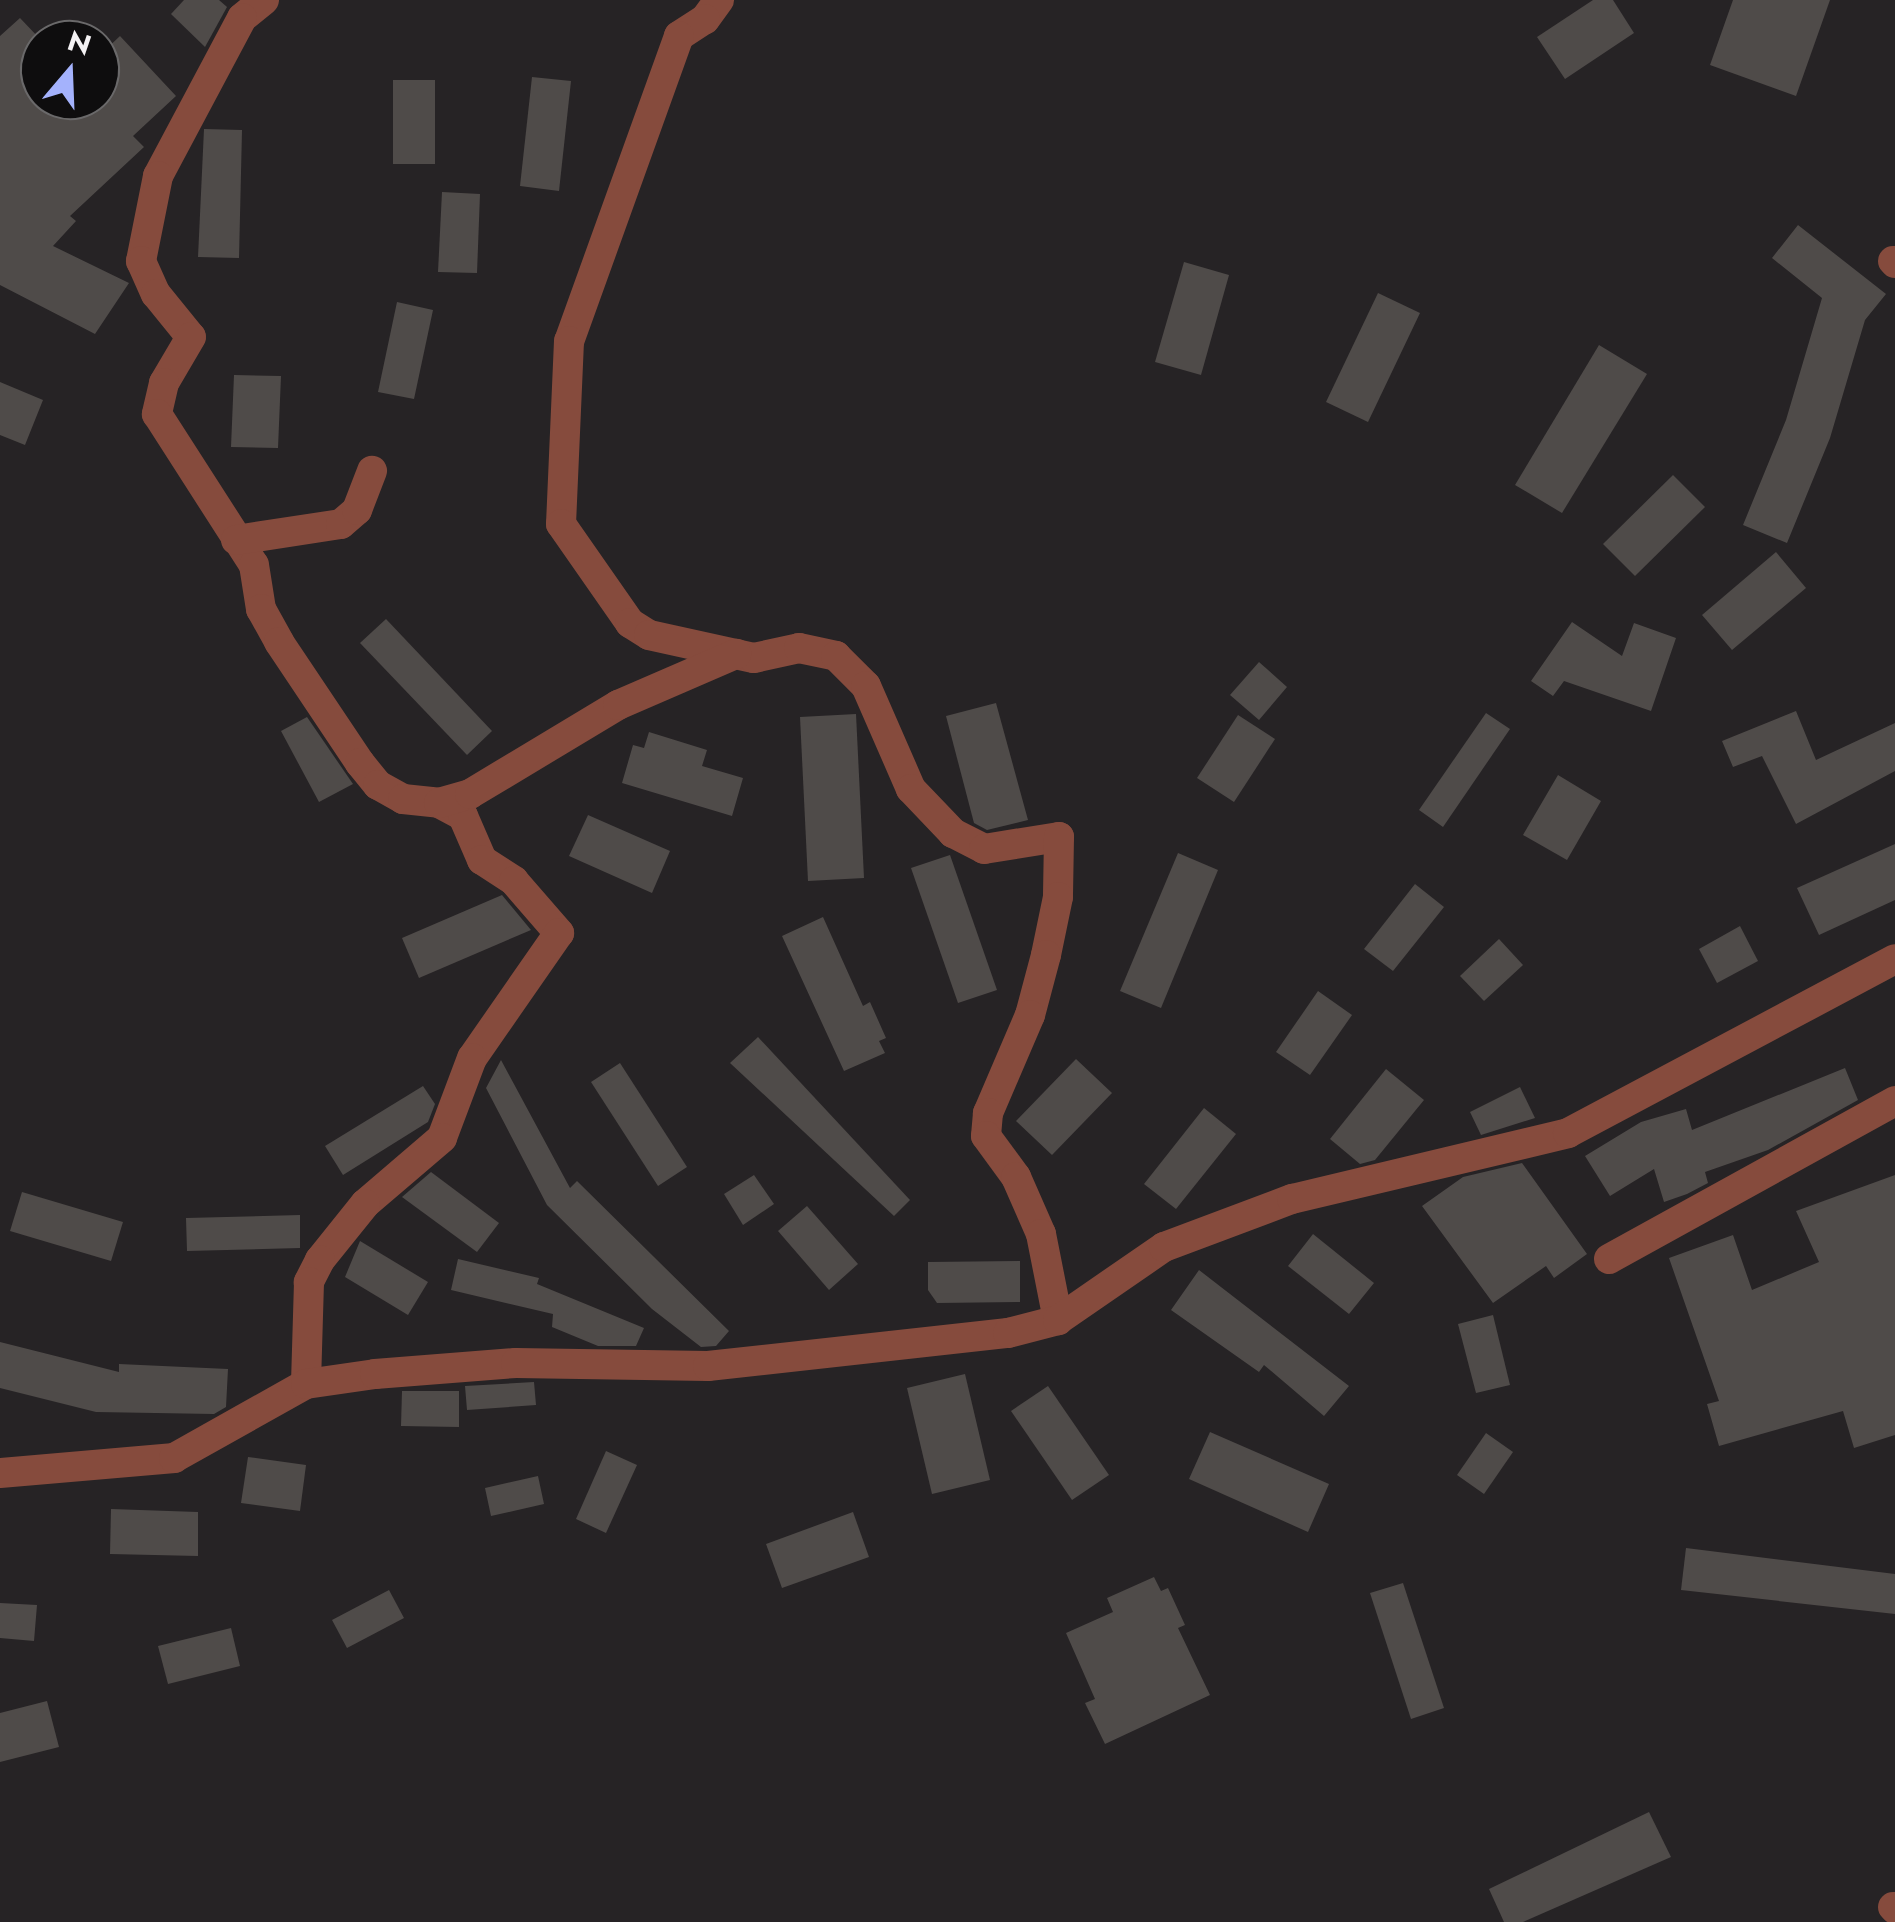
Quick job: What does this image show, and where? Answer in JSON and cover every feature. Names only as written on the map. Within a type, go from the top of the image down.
[{"type":"street","points":[[264,0],[242,18],[158,176],[141,261],[156,294],[191,338],[164,383],[157,414],[254,564],[261,610],[279,642],[360,763],[378,785],[403,799],[438,803],[464,816],[482,860],[514,882],[559,933],[472,1058],[442,1138],[365,1204],[320,1260],[309,1282],[306,1384]]},
{"type":"street","points":[[719,0],[706,19],[679,36],[569,341],[561,524],[630,623],[649,635],[754,658],[799,648],[836,656],[866,686],[911,789],[953,833],[984,849],[1059,837],[1058,897],[1046,955],[1030,1015],[988,1113],[986,1136],[1016,1177],[1041,1234],[1058,1320]]},
{"type":"street","points":[[236,540],[341,524],[357,510],[372,470]]},
{"type":"street","points":[[438,803],[470,794],[618,704],[736,654]]},
{"type":"street","points":[[0,1473],[174,1458],[306,1384],[516,1363],[726,1364],[1008,1333],[1058,1320],[1164,1247],[1292,1199],[1568,1133],[1895,959]]},
{"type":"street","points":[[1609,1259],[1895,1101]]},
{"type":"building","points":[[184,0],[219,0],[227,7],[205,47],[171,14]]},
{"type":"building","points":[[1593,0],[1613,0],[1634,33],[1565,79],[1537,37]]},
{"type":"building","points":[[1733,0],[1830,0],[1796,96],[1710,65]]},
{"type":"building","points":[[22,20],[20,120],[120,120],[120,36],[176,96],[133,136],[144,147],[70,216],[76,221],[53,246],[129,283],[95,334],[0,285],[0,36]]},
{"type":"building","points":[[532,77],[571,81],[559,191],[520,186]]},
{"type":"building","points":[[393,80],[435,80],[435,164],[393,164]]},
{"type":"building","points":[[204,129],[242,130],[239,258],[198,257]]},
{"type":"building","points":[[442,192],[480,194],[477,273],[438,272]]},
{"type":"building","points":[[1798,225],[1886,294],[1865,320],[1830,438],[1787,543],[1743,525],[1786,420],[1822,298],[1772,258]]},
{"type":"building","points":[[1184,262],[1229,275],[1201,375],[1155,362]]},
{"type":"building","points":[[1378,293],[1420,313],[1368,422],[1326,402]]},
{"type":"building","points":[[397,302],[433,310],[414,399],[378,392]]},
{"type":"building","points":[[1599,345],[1647,374],[1562,513],[1515,485]]},
{"type":"building","points":[[234,375],[281,376],[278,448],[231,447]]},
{"type":"building","points":[[0,382],[43,400],[25,445],[0,435]]},
{"type":"building","points":[[1673,475],[1705,507],[1635,576],[1603,544]]},
{"type":"building","points":[[1776,552],[1806,588],[1732,650],[1702,615]]},
{"type":"building","points":[[386,619],[492,731],[467,755],[360,643]]},
{"type":"building","points":[[1572,622],[1622,656],[1634,623],[1676,638],[1651,711],[1564,681],[1553,696],[1531,681]]},
{"type":"building","points":[[1259,662],[1287,687],[1259,720],[1230,695]]},
{"type":"building","points":[[996,703],[1028,820],[987,830],[974,823],[946,716]]},
{"type":"building","points":[[1796,711],[1816,760],[1895,723],[1895,771],[1796,824],[1762,756],[1733,767],[1722,741]]},
{"type":"building","points":[[1486,713],[1510,729],[1443,827],[1419,810]]},
{"type":"building","points":[[856,714],[864,878],[808,881],[800,717]]},
{"type":"building","points":[[1238,715],[1275,739],[1234,802],[1197,778]]},
{"type":"building","points":[[307,717],[353,784],[319,802],[281,731]]},
{"type":"building","points":[[649,732],[707,750],[702,766],[743,778],[732,816],[622,783],[633,745],[644,748]]},
{"type":"building","points":[[1558,775],[1601,801],[1567,860],[1523,835]]},
{"type":"building","points":[[588,815],[670,851],[652,893],[569,856]]},
{"type":"building","points":[[1895,844],[1895,900],[1819,935],[1797,888]]},
{"type":"building","points":[[1178,853],[1218,870],[1161,1008],[1120,991]]},
{"type":"building","points":[[950,855],[997,990],[958,1003],[911,868]]},
{"type":"building","points":[[1415,884],[1444,907],[1393,971],[1364,949]]},
{"type":"building","points":[[502,895],[531,930],[419,978],[402,938]]},
{"type":"building","points":[[823,917],[863,1006],[870,1002],[886,1038],[879,1041],[885,1053],[844,1071],[782,936]]},
{"type":"building","points":[[1740,926],[1758,961],[1717,983],[1699,949]]},
{"type":"building","points":[[1499,939],[1523,965],[1484,1001],[1460,976]]},
{"type":"building","points":[[1318,991],[1352,1015],[1310,1075],[1276,1052]]},
{"type":"building","points":[[758,1037],[910,1200],[894,1216],[730,1063]]},
{"type":"building","points":[[1076,1059],[1112,1093],[1052,1155],[1016,1121]]},
{"type":"building","points":[[501,1060],[570,1188],[577,1181],[729,1331],[716,1346],[701,1347],[652,1309],[547,1205],[486,1088]]},
{"type":"building","points":[[620,1063],[687,1167],[658,1186],[591,1082]]},
{"type":"building","points":[[1845,1068],[1858,1100],[1768,1150],[1705,1172],[1708,1183],[1664,1202],[1654,1169],[1610,1196],[1585,1156],[1641,1122],[1686,1109],[1692,1130]]},
{"type":"building","points":[[1386,1069],[1424,1100],[1375,1160],[1360,1164],[1330,1139]]},
{"type":"building","points":[[423,1086],[435,1104],[428,1122],[343,1175],[325,1146]]},
{"type":"building","points":[[1520,1087],[1535,1118],[1481,1135],[1470,1112]]},
{"type":"building","points":[[1204,1108],[1236,1134],[1176,1209],[1144,1184]]},
{"type":"building","points":[[1522,1163],[1587,1254],[1554,1278],[1546,1266],[1493,1303],[1422,1206],[1463,1177]]},
{"type":"building","points":[[431,1172],[499,1223],[477,1252],[402,1197]]},
{"type":"building","points":[[754,1175],[774,1204],[743,1225],[724,1194]]},
{"type":"building","points":[[1895,1175],[1895,1435],[1854,1448],[1843,1411],[1719,1446],[1707,1404],[1719,1401],[1669,1258],[1733,1235],[1752,1290],[1819,1262],[1796,1211]]},
{"type":"building","points":[[22,1192],[123,1222],[111,1261],[10,1231]]},
{"type":"building","points":[[807,1206],[858,1264],[829,1290],[778,1231]]},
{"type":"building","points":[[300,1215],[300,1248],[187,1251],[186,1218]]},
{"type":"building","points":[[1313,1234],[1374,1283],[1349,1314],[1288,1266]]},
{"type":"building","points":[[360,1241],[428,1282],[408,1315],[345,1277]]},
{"type":"building","points":[[458,1259],[539,1278],[537,1284],[644,1328],[636,1346],[598,1346],[552,1327],[553,1314],[451,1290]]},
{"type":"building","points":[[1020,1261],[1020,1302],[937,1303],[928,1290],[928,1262]]},
{"type":"building","points":[[1199,1270],[1349,1386],[1324,1416],[1264,1365],[1259,1372],[1171,1310]]},
{"type":"building","points":[[1493,1315],[1510,1385],[1476,1393],[1458,1324]]},
{"type":"building","points":[[0,1342],[119,1372],[119,1364],[228,1369],[226,1407],[214,1414],[96,1412],[0,1388]]},
{"type":"building","points":[[965,1374],[990,1480],[932,1494],[907,1388]]},
{"type":"building","points":[[534,1382],[536,1405],[467,1410],[465,1386]]},
{"type":"building","points":[[1048,1386],[1109,1475],[1072,1500],[1011,1411]]},
{"type":"building","points":[[402,1391],[459,1391],[459,1427],[401,1426]]},
{"type":"building","points":[[1210,1432],[1329,1484],[1308,1532],[1189,1479]]},
{"type":"building","points":[[1486,1433],[1513,1452],[1484,1494],[1457,1475]]},
{"type":"building","points":[[606,1451],[637,1465],[606,1533],[576,1519]]},
{"type":"building","points":[[248,1457],[306,1465],[300,1511],[241,1503]]},
{"type":"building","points":[[538,1476],[544,1504],[491,1516],[485,1488]]},
{"type":"building","points":[[111,1509],[198,1512],[198,1556],[110,1554]]},
{"type":"building","points":[[853,1512],[869,1557],[782,1588],[766,1544]]},
{"type":"building","points":[[1686,1548],[1895,1574],[1895,1614],[1681,1590]]},
{"type":"building","points":[[1154,1577],[1161,1591],[1168,1588],[1185,1625],[1178,1628],[1210,1695],[1105,1744],[1085,1703],[1095,1699],[1066,1633],[1113,1612],[1107,1598]]},
{"type":"building","points":[[1403,1583],[1444,1708],[1411,1719],[1370,1593]]},
{"type":"building","points":[[389,1590],[404,1618],[347,1648],[332,1620]]},
{"type":"building","points":[[0,1603],[37,1605],[34,1641],[0,1638]]},
{"type":"building","points":[[231,1628],[240,1666],[168,1684],[158,1646]]},
{"type":"building","points":[[47,1701],[59,1747],[0,1762],[0,1713]]},
{"type":"building","points":[[1649,1812],[1671,1857],[1523,1922],[1504,1922],[1489,1889]]}]
